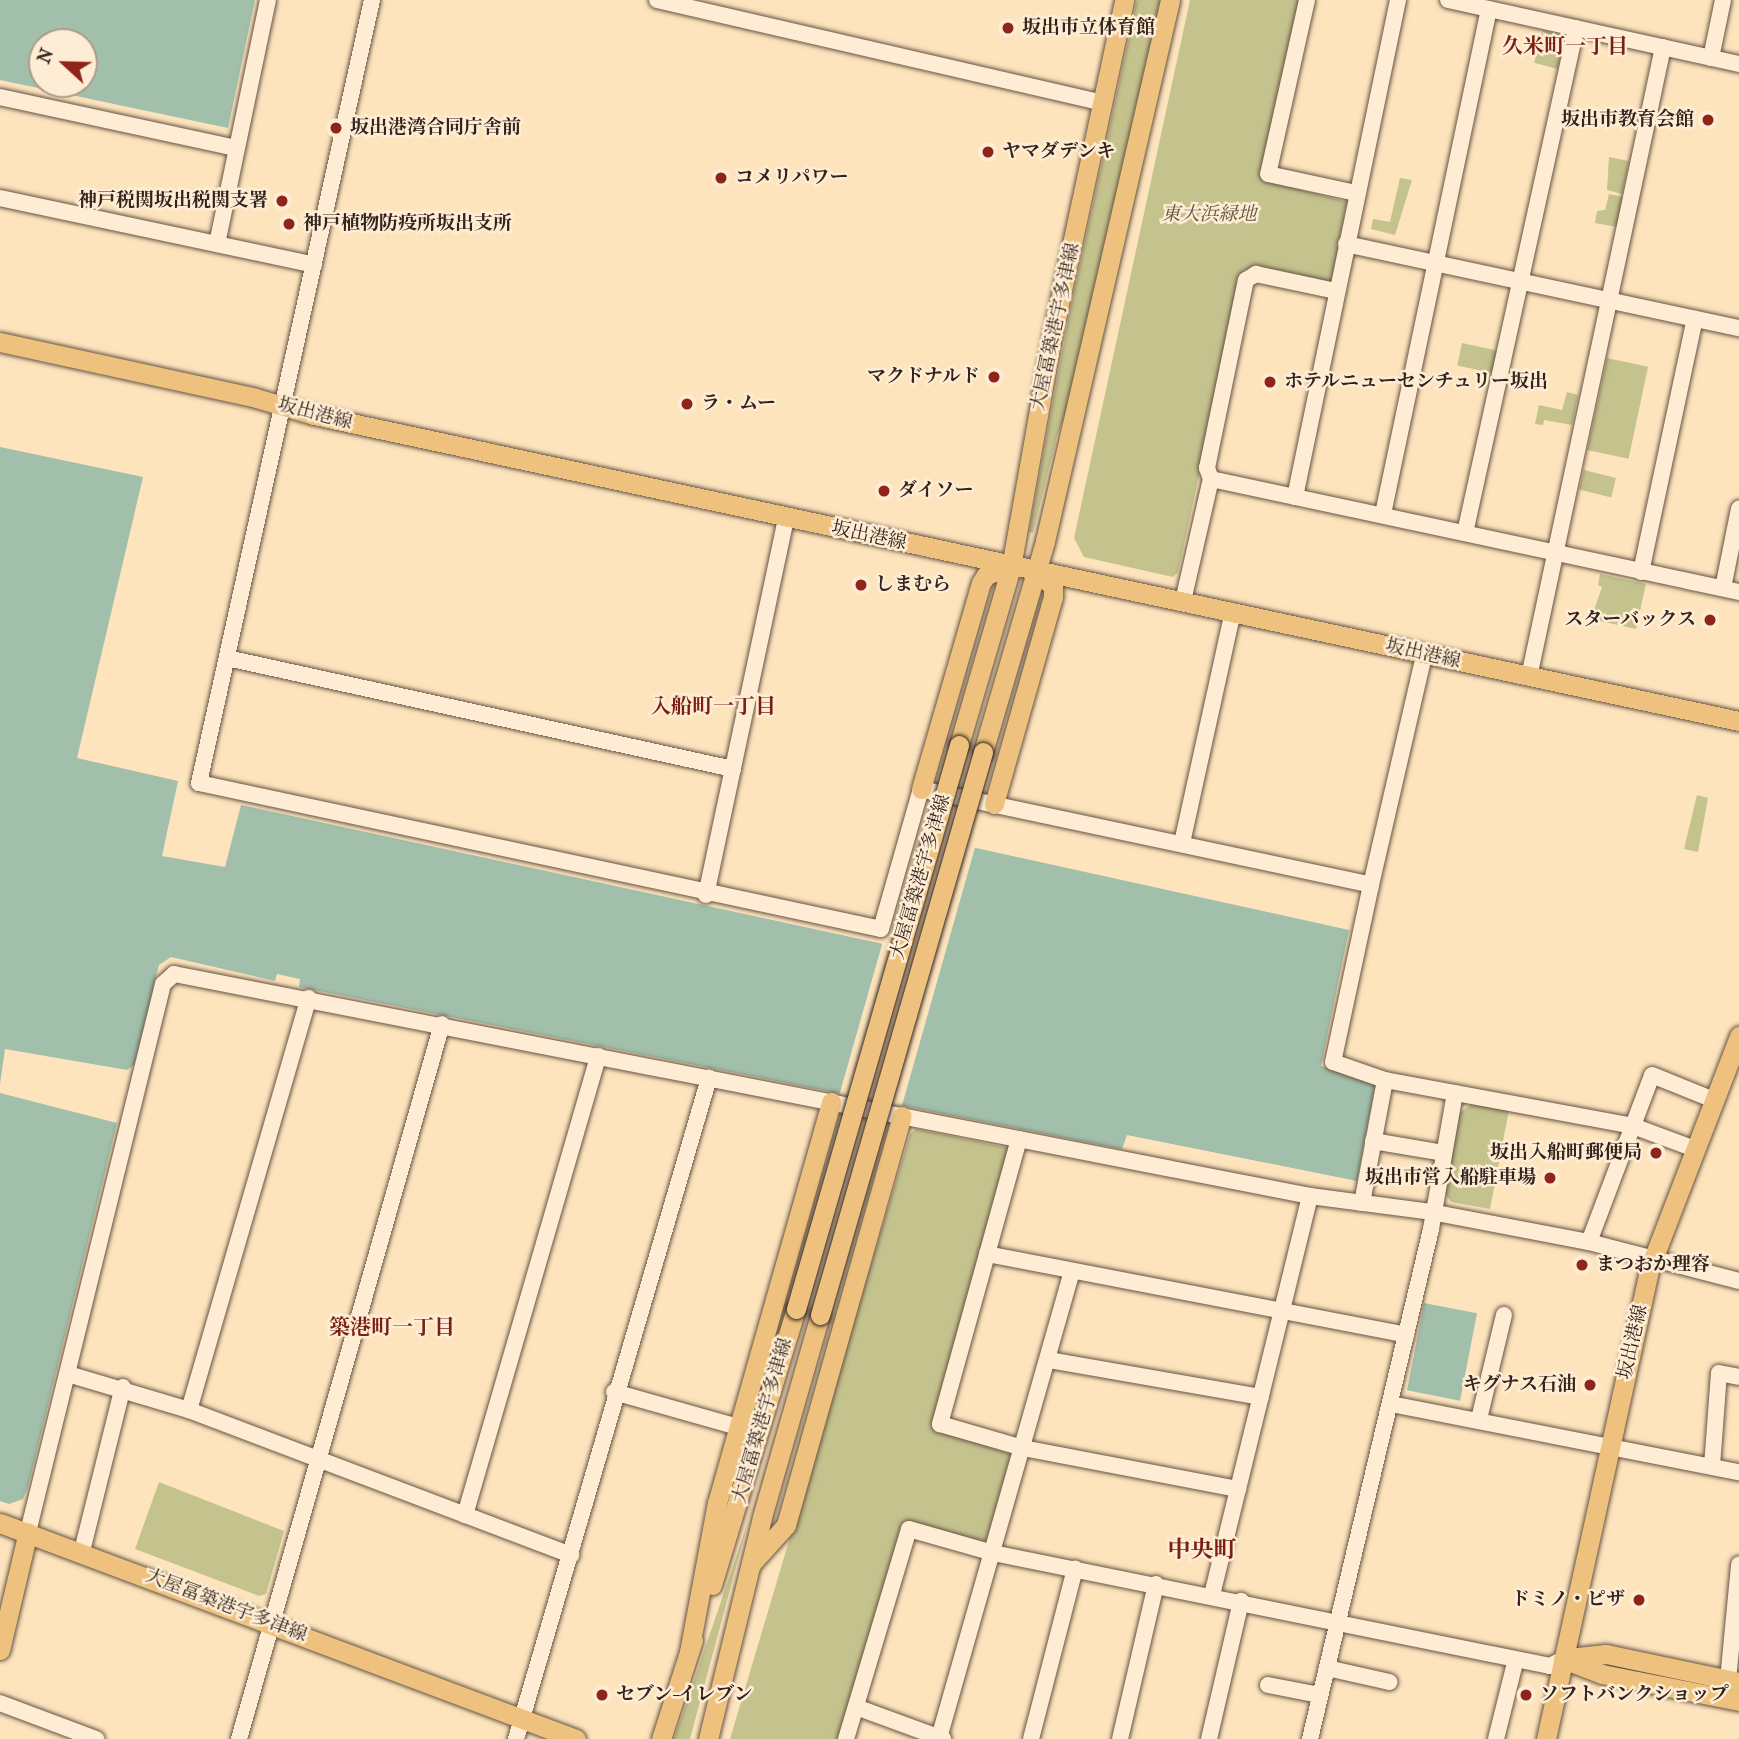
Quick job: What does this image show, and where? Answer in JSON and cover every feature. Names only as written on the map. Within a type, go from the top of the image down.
[{"type":"main road","name":"大屋冨築港宇多津線","points":[[661,1739],[737,1510],[1011,567],[1052,337],[1124,0]]},
{"type":"main road","name":"大屋冨築港宇多津線","points":[[708,1739],[751,1564],[820,1315],[1036,572],[1103,306],[1170,0]]},
{"type":"main road","name":"坂出港線","points":[[0,342],[786,518],[1739,721]]},
{"type":"main road","points":[[920,789],[981,583],[986,575],[1011,567]]},
{"type":"main road","points":[[994,804],[1053,597],[1053,586],[1036,572]]},
{"type":"main road","name":"坂出港線","points":[[1546,1739],[1652,1258],[1738,1039]]},
{"type":"main road","points":[[689,1652],[717,1503],[831,1102]]},
{"type":"main road","points":[[751,1564],[786,1525],[902,1116]]},
{"type":"main road","name":"大屋冨築港宇多津線","points":[[0,1523],[82,1551],[576,1739]]},
{"type":"main road","points":[[0,1650],[28,1532]]},
{"type":"main road","points":[[1563,1659],[1606,1654],[1733,1681]]},
{"type":"main road","points":[[1563,1659],[1602,1674],[1739,1701]]},
{"type":"street","points":[[217,244],[268,0]]},
{"type":"street","points":[[372,0],[199,783],[706,895],[881,929],[920,789],[1182,843],[1371,886]]},
{"type":"street","points":[[657,0],[1103,103]]},
{"type":"street","points":[[1307,0],[1268,174],[1356,193]]},
{"type":"street","points":[[1296,497],[1356,193],[1398,0]]},
{"type":"street","points":[[1448,0],[1739,64]]},
{"type":"street","points":[[1711,58],[1723,0]]},
{"type":"street","points":[[1383,514],[1489,9]]},
{"type":"street","points":[[1465,533],[1523,280],[1576,28]]},
{"type":"street","points":[[1529,677],[1663,47]]},
{"type":"street","points":[[0,97],[236,148]]},
{"type":"street","points":[[0,198],[314,265]]},
{"type":"street","points":[[1346,244],[1739,328]]},
{"type":"street","points":[[1183,601],[1211,479],[1207,468],[1246,280],[1256,274],[1336,291]]},
{"type":"street","points":[[1641,572],[1695,319]]},
{"type":"street","points":[[1211,479],[1739,592]]},
{"type":"street","points":[[1723,588],[1739,509]]},
{"type":"street","points":[[706,895],[786,518]]},
{"type":"street","points":[[1182,843],[1233,612]]},
{"type":"street","points":[[1424,655],[1333,1062],[1385,1080],[1633,1126],[1695,1149]]},
{"type":"street","points":[[227,658],[733,769]]},
{"type":"street","points":[[28,1532],[163,984],[181,973],[1310,1196],[1431,1212],[1589,1242],[1739,1281]]},
{"type":"street","points":[[189,1410],[309,998]]},
{"type":"street","points":[[239,1739],[442,1024]]},
{"type":"street","points":[[465,1515],[598,1056]]},
{"type":"street","points":[[1589,1242],[1652,1075],[1714,1100]]},
{"type":"street","points":[[516,1739],[571,1555],[614,1392],[709,1078]]},
{"type":"street","points":[[1362,1203],[1385,1080]]},
{"type":"street","points":[[1310,1739],[1431,1229],[1431,1212],[1455,1093]]},
{"type":"street","points":[[1019,1139],[940,1424],[1023,1448],[1238,1489]]},
{"type":"street","points":[[1373,1141],[1443,1153]]},
{"type":"street","points":[[1212,1595],[1310,1196]]},
{"type":"street","points":[[986,1254],[1406,1335]]},
{"type":"street","points":[[856,1707],[941,1738],[1072,1272]]},
{"type":"street","points":[[1479,1419],[1504,1315]]},
{"type":"street","points":[[1049,1360],[1261,1397]]},
{"type":"street","points":[[1712,1466],[1719,1373],[1739,1377]]},
{"type":"street","points":[[68,1374],[123,1387],[189,1410],[571,1555]]},
{"type":"street","points":[[82,1551],[123,1387]]},
{"type":"street","points":[[614,1392],[738,1427]]},
{"type":"street","points":[[1391,1404],[1479,1419],[1739,1472]]},
{"type":"street","points":[[846,1739],[909,1529],[993,1553],[1339,1620],[1550,1667],[1563,1659]]},
{"type":"street","points":[[1733,1681],[1739,1565]]},
{"type":"street","points":[[1031,1739],[1075,1569]]},
{"type":"street","points":[[1120,1739],[1156,1584]]},
{"type":"street","points":[[1209,1739],[1241,1601]]},
{"type":"street","points":[[1496,1739],[1516,1659]]},
{"type":"street","points":[[1327,1668],[1389,1682]]},
{"type":"street","points":[[1268,1685],[1321,1695]]},
{"type":"street","points":[[0,1703],[96,1739]]},
{"type":"green space","points":[[1137,0],[1162,0],[1073,396],[1057,436],[1033,533],[1029,532],[1068,321]]},
{"type":"green space","name":"東大浜緑地","points":[[1190,0],[1302,0],[1264,180],[1347,202],[1332,280],[1326,284],[1244,269],[1178,572],[1173,577],[1084,557],[1074,538]]},
{"type":"green space","points":[[1543,30],[1566,36],[1557,69],[1534,63]]},
{"type":"green space","points":[[1609,157],[1629,161],[1622,194],[1607,190]]},
{"type":"green space","points":[[1400,178],[1412,180],[1395,235],[1371,229],[1373,219],[1390,222]]},
{"type":"green space","points":[[1609,194],[1623,197],[1617,227],[1595,223],[1597,211],[1605,210]]},
{"type":"green space","points":[[1462,343],[1499,351],[1494,373],[1457,365]]},
{"type":"green space","points":[[1607,358],[1648,367],[1629,459],[1587,450]]},
{"type":"green space","points":[[1567,392],[1578,395],[1572,425],[1544,420],[1543,425],[1535,424],[1539,405],[1562,410]]},
{"type":"green space","points":[[1584,470],[1616,478],[1611,497],[1579,489]]},
{"type":"green space","points":[[1600,574],[1646,584],[1636,629],[1591,619],[1602,587],[1598,585]]},
{"type":"green space","points":[[1697,795],[1708,798],[1698,852],[1684,849]]},
{"type":"green space","points":[[1473,1103],[1509,1110],[1490,1209],[1451,1202],[1444,1192],[1458,1114]]},
{"type":"green space","points":[[916,1129],[1009,1148],[931,1427],[1011,1454],[987,1539],[981,1542],[904,1521],[840,1739],[730,1739],[910,1134]]},
{"type":"green space","points":[[159,1482],[284,1531],[266,1594],[259,1596],[135,1549]]},
{"type":"green space","points":[[748,1522],[690,1739],[674,1739],[685,1707]]},
{"type":"shaded area","points":[[0,0],[255,0],[228,128],[86,98],[98,98],[98,28],[28,28],[28,86],[0,80]]},
{"type":"shaded area","points":[[0,447],[143,477],[77,758],[178,781],[162,856],[225,867],[241,805],[943,957],[952,926],[940,840],[1349,930],[1321,1066],[1376,1081],[1357,1181],[1127,1135],[1122,1149],[299,987],[300,979],[277,974],[275,981],[171,957],[159,965],[134,1065],[127,1070],[5,1049],[0,1084]]},
{"type":"shaded area","points":[[0,1093],[117,1123],[28,1487],[23,1499],[9,1504],[0,1501]]},
{"type":"shaded area","points":[[1424,1303],[1477,1313],[1460,1401],[1407,1390]]},
{"type":"pier","points":[[940,836],[976,844],[901,1109],[839,1096],[883,941],[941,953],[948,929],[916,922]]},
{"type":"place","name":"坂出市立体育館","points":[[1008,28]]},
{"type":"place","name":"坂出市教育会館","points":[[1708,120]]},
{"type":"place","name":"坂出港湾合同庁舎前","points":[[336,128]]},
{"type":"place","name":"ヤマダデンキ","points":[[988,152]]},
{"type":"place","name":"コメリパワー","points":[[721,178]]},
{"type":"place","name":"神戸税関坂出税関支署","points":[[282,201]]},
{"type":"place","name":"神戸植物防疫所坂出支所","points":[[289,224]]},
{"type":"place","name":"マクドナルド","points":[[994,377]]},
{"type":"place","name":"ホテルニューセンチュリー坂出","points":[[1270,382]]},
{"type":"place","name":"ラ・ムー","points":[[687,404]]},
{"type":"place","name":"ダイソー","points":[[884,491]]},
{"type":"place","name":"しまむら","points":[[861,585]]},
{"type":"place","name":"スターバックス","points":[[1710,620]]},
{"type":"place","name":"坂出入船町郵便局","points":[[1656,1153]]},
{"type":"place","name":"坂出市営入船駐車場","points":[[1550,1178]]},
{"type":"place","name":"まつおか理容","points":[[1582,1265]]},
{"type":"place","name":"キグナス石油","points":[[1590,1385]]},
{"type":"place","name":"ドミノ・ピザ","points":[[1639,1600]]},
{"type":"place","name":"セブン-イレブン","points":[[602,1695]]},
{"type":"place","name":"ソフトバンクショップ","points":[[1526,1695]]},
{"type":"district","name":"久米町一丁目","points":[[1565,46]]},
{"type":"district","name":"入船町一丁目","points":[[713,706]]},
{"type":"district","name":"築港町一丁目","points":[[392,1327]]},
{"type":"district","name":"中央町","points":[[1202,1550]]}]
